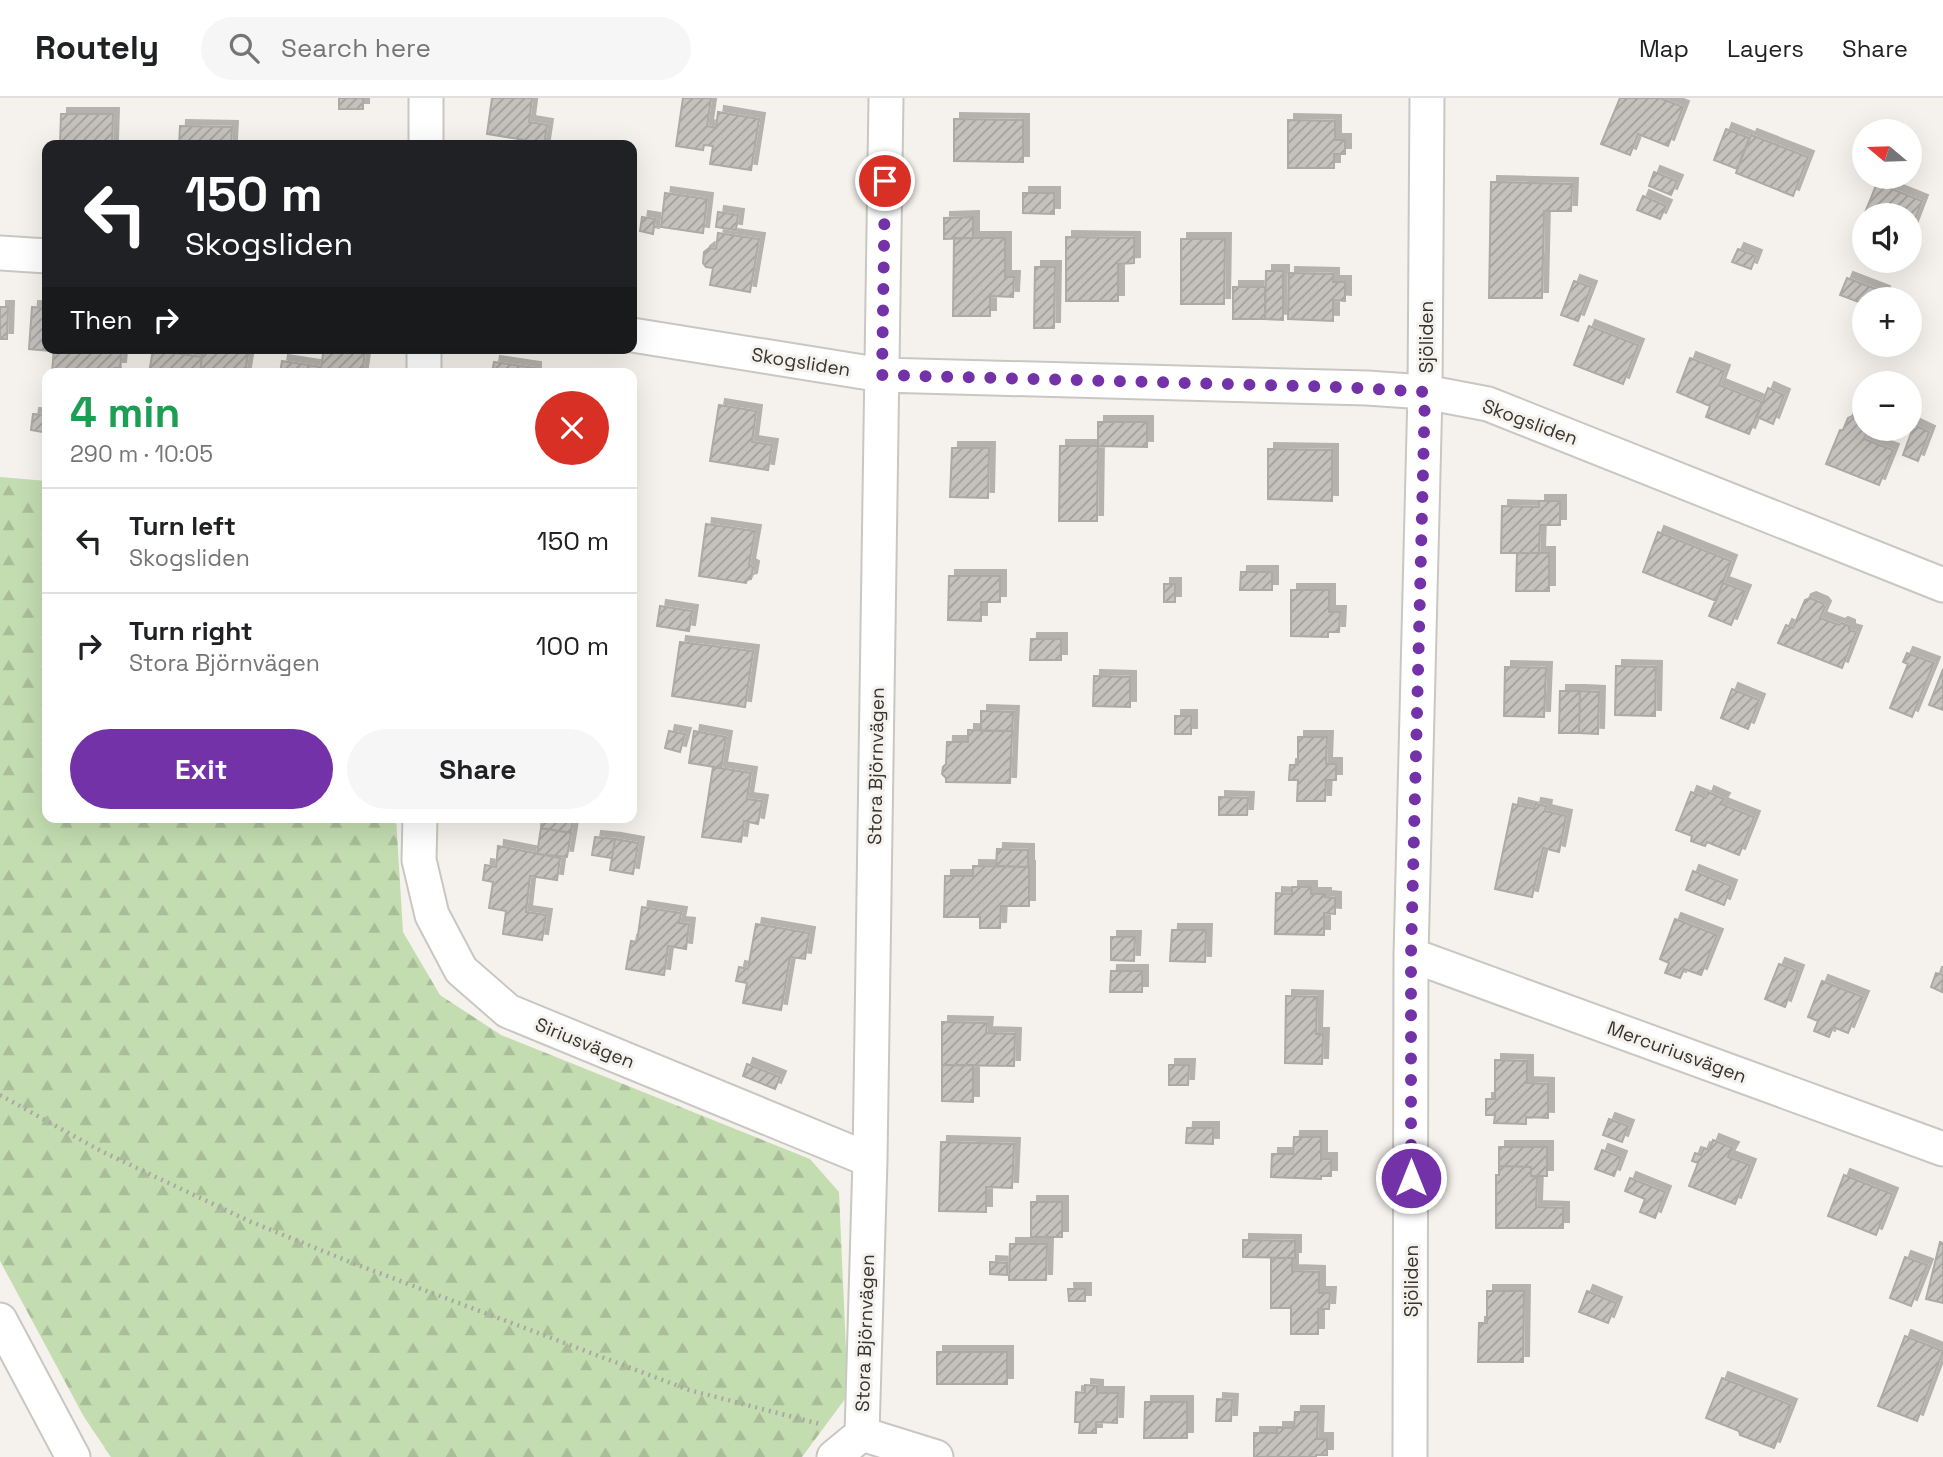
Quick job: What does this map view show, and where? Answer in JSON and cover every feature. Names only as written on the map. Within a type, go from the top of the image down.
[{"type":"street","points":[[426,98],[426,140]]},
{"type":"street","name":"Stora Björnvägen","points":[[862,1434],[870,1160],[886,98]]},
{"type":"street","name":"Sjöliden","points":[[1410,1457],[1411,955],[1425,392],[1427,98]]},
{"type":"street","points":[[0,253],[42,256]]},
{"type":"street","name":"Skogsliden","points":[[637,336],[882,375],[1367,388],[1425,392],[1488,404],[1943,585]]},
{"type":"street","name":"Siriusvägen","points":[[420,823],[419,860],[432,915],[461,971],[508,1011],[870,1160]]},
{"type":"street","name":"Mercuriusvägen","points":[[1411,955],[1943,1149]]},
{"type":"street","points":[[0,1320],[73,1457]]},
{"type":"street","points":[[834,1457],[862,1434],[936,1457]]},
{"type":"path","points":[[0,1095],[113,1156],[249,1221],[350,1262],[689,1390],[862,1434]]},
{"type":"green space","points":[[0,477],[42,481],[42,823],[396,823],[403,932],[440,995],[501,1035],[810,1159],[839,1192],[848,1395],[802,1457],[111,1457],[84,1417],[0,1261]]},
{"type":"building","points":[[339,98],[363,98],[363,109],[339,109]]},
{"type":"building","points":[[492,98],[532,98],[529,122],[547,125],[545,140],[487,134]]},
{"type":"building","points":[[683,98],[711,98],[707,126],[716,128],[718,112],[759,119],[751,170],[710,164],[713,146],[704,145],[703,150],[676,146]]},
{"type":"building","points":[[1620,98],[1660,98],[1683,107],[1668,146],[1638,134],[1630,155],[1601,144]]},
{"type":"building","points":[[61,114],[113,114],[112,140],[60,140]]},
{"type":"building","points":[[954,119],[1023,120],[1023,162],[954,161]]},
{"type":"building","points":[[1288,120],[1335,121],[1335,140],[1345,140],[1345,154],[1334,154],[1334,168],[1288,168]]},
{"type":"building","points":[[180,126],[232,127],[231,140],[179,140]]},
{"type":"building","points":[[1726,129],[1749,138],[1737,169],[1714,160]]},
{"type":"building","points":[[1751,135],[1808,157],[1793,196],[1736,173]]},
{"type":"building","points":[[1654,172],[1677,181],[1671,195],[1649,186]]},
{"type":"building","points":[[1491,182],[1572,184],[1571,211],[1544,211],[1542,298],[1489,298]]},
{"type":"building","points":[[1875,189],[1892,189],[1922,201],[1921,203],[1869,203]]},
{"type":"building","points":[[665,193],[707,199],[703,233],[661,227]]},
{"type":"building","points":[[1023,193],[1054,193],[1054,214],[1023,213]]},
{"type":"building","points":[[1643,196],[1666,206],[1660,219],[1637,210]]},
{"type":"building","points":[[718,212],[738,215],[736,230],[716,227]]},
{"type":"building","points":[[642,217],[655,219],[653,234],[640,231]]},
{"type":"building","points":[[973,217],[973,238],[944,239],[944,218]]},
{"type":"building","points":[[718,233],[759,239],[750,292],[710,285],[713,268],[706,267],[703,263],[704,252],[709,248],[716,249]]},
{"type":"building","points":[[1066,237],[1134,238],[1134,263],[1118,264],[1118,301],[1066,301]]},
{"type":"building","points":[[954,238],[1005,238],[1005,277],[1014,277],[1013,297],[990,296],[990,316],[953,316]]},
{"type":"building","points":[[1181,239],[1225,239],[1224,304],[1181,304]]},
{"type":"building","points":[[1738,249],[1756,256],[1751,269],[1732,262]]},
{"type":"building","points":[[1035,267],[1055,267],[1054,328],[1034,328]]},
{"type":"building","points":[[1266,271],[1283,271],[1283,320],[1265,319]]},
{"type":"building","points":[[1289,273],[1333,274],[1333,282],[1345,282],[1345,301],[1333,300],[1333,321],[1288,319]]},
{"type":"building","points":[[1847,278],[1871,287],[1852,287],[1852,300],[1840,295]]},
{"type":"building","points":[[1574,281],[1591,287],[1578,321],[1561,315]]},
{"type":"building","points":[[1233,287],[1265,287],[1265,319],[1233,319]]},
{"type":"building","points":[[0,307],[8,307],[7,339],[0,339]]},
{"type":"building","points":[[32,307],[42,308],[42,350],[29,349]]},
{"type":"building","points":[[1589,326],[1638,345],[1623,384],[1574,365]]},
{"type":"building","points":[[54,354],[121,354],[120,368],[52,368]]},
{"type":"building","points":[[152,354],[202,357],[201,368],[150,368]]},
{"type":"building","points":[[202,354],[248,354],[246,368],[201,368]]},
{"type":"building","points":[[323,354],[365,354],[363,368],[321,368]]},
{"type":"building","points":[[1690,358],[1724,371],[1719,385],[1762,402],[1749,434],[1706,417],[1710,406],[1677,392]]},
{"type":"building","points":[[282,361],[321,367],[321,368],[281,368]]},
{"type":"building","points":[[494,362],[535,368],[493,368]]},
{"type":"building","points":[[1768,388],[1784,395],[1773,424],[1757,417]]},
{"type":"building","points":[[719,405],[756,411],[752,442],[772,445],[768,470],[710,461]]},
{"type":"building","points":[[33,414],[42,415],[42,432],[31,430]]},
{"type":"building","points":[[1852,416],[1852,441],[1869,441],[1893,450],[1879,485],[1826,464],[1848,418]]},
{"type":"building","points":[[1098,422],[1147,422],[1147,447],[1098,446]]},
{"type":"building","points":[[1922,429],[1929,432],[1918,461],[1903,455],[1908,441],[1922,441]]},
{"type":"building","points":[[1060,446],[1098,446],[1097,521],[1059,521]]},
{"type":"building","points":[[952,448],[989,448],[988,498],[950,497]]},
{"type":"building","points":[[1268,449],[1332,450],[1332,501],[1268,499]]},
{"type":"building","points":[[1539,501],[1560,501],[1560,525],[1540,525],[1539,553],[1501,553],[1502,506],[1539,507]]},
{"type":"building","points":[[706,524],[755,531],[749,565],[753,567],[751,579],[746,583],[699,576]]},
{"type":"building","points":[[1658,532],[1731,561],[1716,601],[1643,572]]},
{"type":"building","points":[[1517,553],[1549,553],[1549,591],[1516,591]]},
{"type":"building","points":[[1241,572],[1272,572],[1272,590],[1240,590]]},
{"type":"building","points":[[949,576],[1000,576],[1000,602],[981,602],[981,621],[948,620]]},
{"type":"building","points":[[1723,583],[1745,591],[1731,625],[1709,616]]},
{"type":"building","points":[[1164,584],[1175,584],[1175,602],[1164,602]]},
{"type":"building","points":[[1291,590],[1329,590],[1329,612],[1340,612],[1339,632],[1328,632],[1328,637],[1291,636]]},
{"type":"building","points":[[1810,598],[1825,607],[1820,618],[1839,625],[1842,623],[1849,626],[1849,630],[1856,632],[1842,668],[1778,643],[1786,625],[1793,628],[1805,600]]},
{"type":"building","points":[[660,606],[692,611],[689,631],[657,626]]},
{"type":"building","points":[[1031,639],[1061,639],[1061,660],[1030,660]]},
{"type":"building","points":[[680,642],[753,651],[745,707],[672,696]]},
{"type":"building","points":[[1907,653],[1934,663],[1912,717],[1890,708],[1908,664],[1903,662]]},
{"type":"building","points":[[1616,666],[1656,667],[1655,716],[1615,715]]},
{"type":"building","points":[[1505,667],[1546,668],[1544,717],[1504,716]]},
{"type":"building","points":[[1943,669],[1943,710],[1929,705]]},
{"type":"building","points":[[1094,676],[1130,677],[1130,707],[1093,706]]},
{"type":"building","points":[[1732,689],[1759,700],[1748,729],[1721,718]]},
{"type":"building","points":[[1560,691],[1580,691],[1579,733],[1559,733]]},
{"type":"building","points":[[1580,691],[1599,692],[1598,734],[1579,733]]},
{"type":"building","points":[[981,711],[1013,712],[1012,731],[981,731]]},
{"type":"building","points":[[1175,716],[1191,716],[1191,734],[1175,734]]},
{"type":"building","points":[[968,730],[1012,731],[1010,783],[946,782],[942,774],[946,764],[947,742],[968,742]]},
{"type":"building","points":[[669,731],[685,734],[680,752],[665,748]]},
{"type":"building","points":[[694,731],[726,737],[721,768],[689,763]]},
{"type":"building","points":[[1298,737],[1327,737],[1326,764],[1336,764],[1336,780],[1326,780],[1325,801],[1297,801],[1298,780],[1289,780],[1290,765],[1298,765]]},
{"type":"building","points":[[713,767],[751,773],[747,799],[762,801],[758,824],[744,821],[741,842],[702,837]]},
{"type":"building","points":[[1691,792],[1706,798],[1708,792],[1724,799],[1721,804],[1754,817],[1739,855],[1707,842],[1705,846],[1691,841],[1692,836],[1676,830]]},
{"type":"building","points":[[1219,797],[1248,798],[1247,815],[1219,815]]},
{"type":"building","points":[[1513,804],[1534,809],[1535,804],[1546,806],[1545,811],[1566,816],[1559,852],[1543,848],[1532,897],[1495,889]]},
{"type":"building","points":[[541,823],[572,823],[571,833],[541,828]]},
{"type":"building","points":[[541,828],[571,833],[567,857],[537,854]]},
{"type":"building","points":[[595,837],[615,839],[612,858],[592,855]]},
{"type":"building","points":[[615,839],[638,843],[633,874],[610,870]]},
{"type":"building","points":[[498,846],[560,858],[557,880],[530,876],[526,912],[546,915],[542,940],[503,934],[506,911],[489,908],[493,882],[483,880],[485,865],[496,867]]},
{"type":"building","points":[[997,849],[1028,850],[1028,867],[996,866]]},
{"type":"building","points":[[973,866],[1029,867],[1029,906],[1001,906],[1000,928],[980,928],[980,917],[944,917],[945,876],[973,876]]},
{"type":"building","points":[[1693,871],[1731,886],[1724,905],[1686,890]]},
{"type":"building","points":[[1292,887],[1311,887],[1311,894],[1325,894],[1325,897],[1335,898],[1335,914],[1324,913],[1324,935],[1275,934],[1276,893],[1292,894]]},
{"type":"building","points":[[642,907],[681,913],[679,923],[689,924],[686,949],[668,946],[664,975],[626,969],[631,941],[637,942]]},
{"type":"building","points":[[1675,919],[1717,935],[1701,975],[1684,969],[1680,978],[1665,973],[1669,963],[1660,959]]},
{"type":"building","points":[[756,924],[809,933],[805,959],[790,957],[781,1010],[743,1003],[747,983],[736,981],[739,967],[748,969]]},
{"type":"building","points":[[1172,930],[1206,930],[1205,962],[1170,961]]},
{"type":"building","points":[[1111,937],[1135,937],[1134,961],[1111,960]]},
{"type":"building","points":[[1779,964],[1798,971],[1785,1007],[1765,999]]},
{"type":"building","points":[[1111,971],[1142,971],[1142,992],[1110,992]]},
{"type":"building","points":[[1936,973],[1943,975],[1942,992],[1931,987]]},
{"type":"building","points":[[1822,981],[1863,997],[1848,1033],[1833,1027],[1829,1037],[1814,1031],[1818,1021],[1808,1017]]},
{"type":"building","points":[[1286,996],[1317,997],[1316,1034],[1323,1034],[1322,1064],[1285,1063]]},
{"type":"building","points":[[942,1022],[987,1023],[986,1033],[1015,1034],[1014,1066],[942,1065]]},
{"type":"building","points":[[1495,1060],[1527,1061],[1527,1083],[1548,1084],[1548,1118],[1526,1117],[1526,1124],[1494,1123],[1495,1115],[1486,1115],[1486,1099],[1495,1099]]},
{"type":"building","points":[[747,1064],[780,1077],[775,1089],[743,1076]]},
{"type":"building","points":[[942,1065],[973,1065],[973,1102],[942,1101]]},
{"type":"building","points":[[1169,1065],[1189,1065],[1188,1085],[1169,1085]]},
{"type":"building","points":[[1609,1119],[1628,1126],[1622,1142],[1603,1135]]},
{"type":"building","points":[[1187,1128],[1213,1128],[1213,1144],[1186,1143]]},
{"type":"building","points":[[1294,1137],[1321,1137],[1321,1159],[1331,1159],[1331,1176],[1321,1176],[1321,1179],[1271,1177],[1272,1154],[1293,1154]]},
{"type":"building","points":[[1713,1140],[1733,1148],[1728,1157],[1750,1165],[1735,1204],[1689,1186],[1698,1163],[1692,1161],[1695,1153],[1701,1155],[1704,1148],[1709,1150]]},
{"type":"building","points":[[941,1142],[1014,1144],[1012,1188],[986,1187],[986,1212],[939,1211]]},
{"type":"building","points":[[1499,1147],[1547,1147],[1547,1176],[1531,1176],[1531,1167],[1499,1166]]},
{"type":"building","points":[[1602,1150],[1621,1157],[1614,1176],[1595,1169]]},
{"type":"building","points":[[1499,1166],[1531,1167],[1531,1176],[1537,1176],[1536,1207],[1563,1208],[1563,1228],[1496,1228],[1496,1175],[1499,1175]]},
{"type":"building","points":[[1844,1175],[1892,1194],[1876,1235],[1828,1216]]},
{"type":"building","points":[[1630,1178],[1665,1192],[1655,1218],[1640,1212],[1645,1199],[1625,1191]]},
{"type":"building","points":[[1031,1202],[1062,1202],[1062,1237],[1031,1237]]},
{"type":"building","points":[[1243,1240],[1295,1241],[1295,1258],[1243,1257]]},
{"type":"building","points":[[1940,1242],[1943,1243],[1943,1303],[1926,1299]]},
{"type":"building","points":[[1010,1244],[1047,1244],[1046,1280],[1009,1280]]},
{"type":"building","points":[[1905,1257],[1927,1265],[1911,1306],[1890,1298]]},
{"type":"building","points":[[1271,1258],[1292,1258],[1292,1271],[1319,1272],[1319,1293],[1330,1293],[1329,1309],[1318,1309],[1318,1334],[1291,1334],[1291,1308],[1271,1308]]},
{"type":"building","points":[[990,1262],[1007,1263],[1007,1275],[990,1274]]},
{"type":"building","points":[[1068,1289],[1085,1289],[1085,1301],[1069,1301]]},
{"type":"building","points":[[1487,1291],[1524,1291],[1523,1362],[1478,1362],[1479,1323],[1487,1323]]},
{"type":"building","points":[[1587,1291],[1616,1303],[1608,1323],[1579,1312]]},
{"type":"building","points":[[1905,1336],[1943,1351],[1917,1421],[1878,1406]]},
{"type":"building","points":[[937,1352],[1007,1352],[1007,1384],[937,1384]]},
{"type":"building","points":[[1722,1378],[1791,1405],[1774,1448],[1706,1418]]},
{"type":"building","points":[[1085,1385],[1097,1386],[1097,1393],[1118,1393],[1117,1423],[1096,1422],[1096,1433],[1079,1433],[1080,1422],[1075,1422],[1076,1392],[1085,1393]]},
{"type":"building","points":[[1217,1399],[1232,1400],[1231,1421],[1216,1421]]},
{"type":"building","points":[[1145,1402],[1187,1402],[1187,1438],[1144,1438]]},
{"type":"building","points":[[1295,1412],[1318,1412],[1317,1439],[1327,1439],[1327,1455],[1254,1457],[1254,1433],[1277,1433],[1277,1428],[1294,1428]]},
{"type":"route","points":[[885,181],[882,375],[1340,387],[1425,392],[1411,955],[1411,1178]]}]
